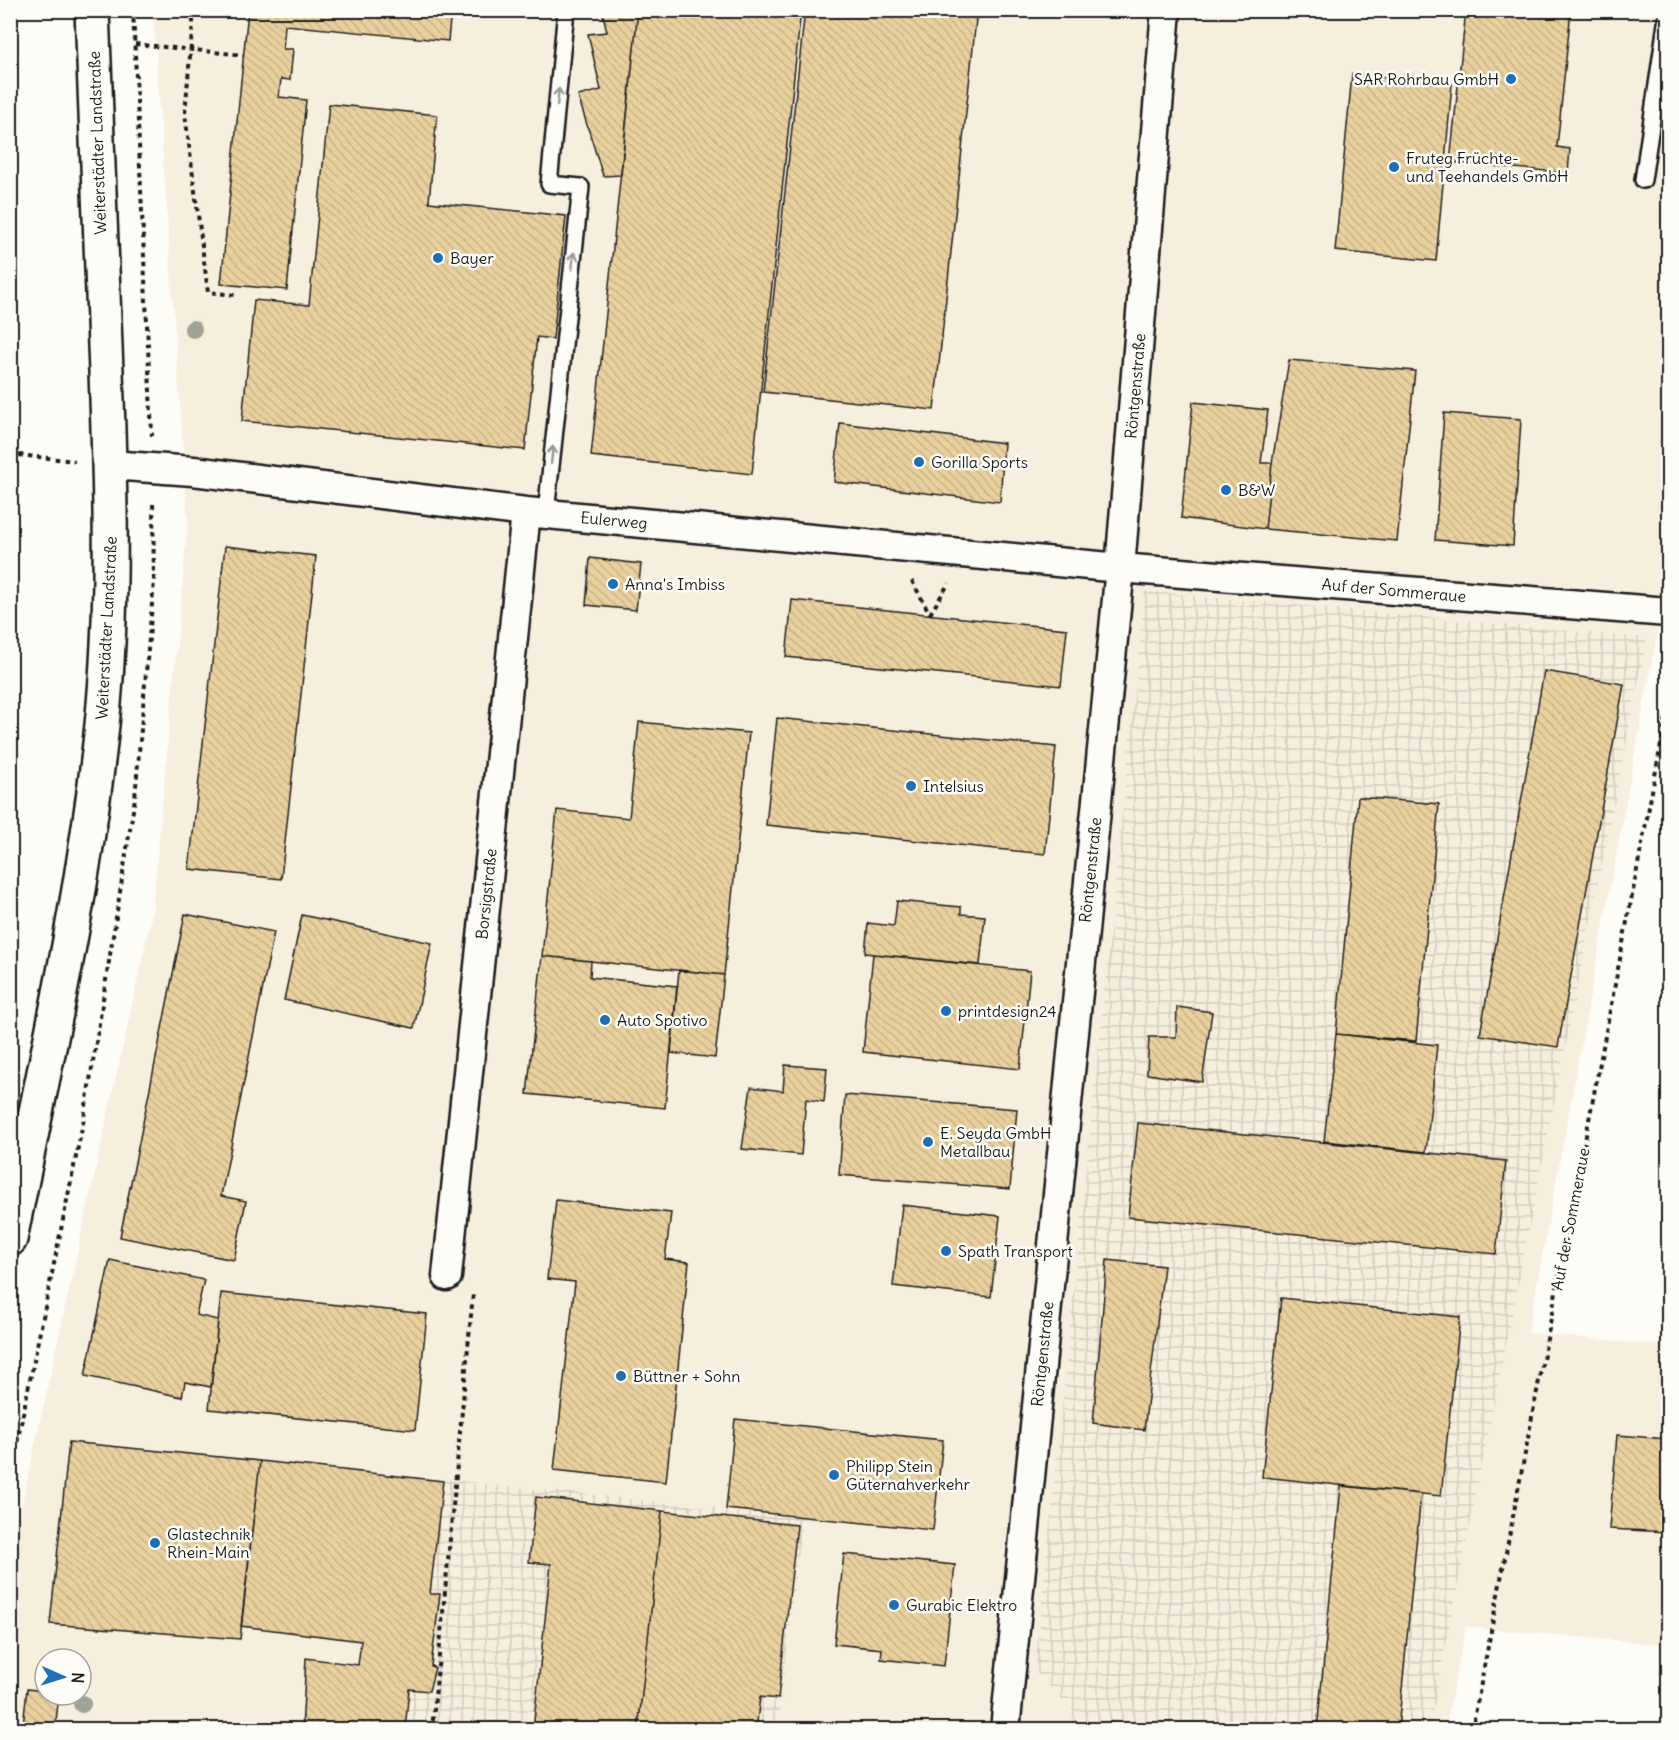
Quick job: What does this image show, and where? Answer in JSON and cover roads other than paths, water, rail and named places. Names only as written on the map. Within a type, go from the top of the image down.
[{"type":"street","name":"Weiterstädter Landstraße","points":[[10,1239],[71,932],[87,838],[102,723],[111,576],[110,465],[92,10]]},
{"type":"street","name":"Röntgenstraße","points":[[1005,1730],[1120,568],[1166,10]]},
{"type":"street","name":"Eulerweg","points":[[110,465],[193,471],[536,513],[1120,568]]},
{"type":"street","name":"Borsigstraße","points":[[447,1276],[536,513]]},
{"type":"street","name":"Auf der Sommeraue","points":[[1120,568],[1668,612]]},
{"type":"lane","points":[[536,513],[580,187],[549,184],[566,10]]},
{"type":"lane","points":[[1643,180],[1668,10]]},
{"type":"place","name":"SAR Rohrbau GmbH","points":[[1511,79]]},
{"type":"place","name":"Fruteg Früchte- und Teehandels GmbH","points":[[1394,167]]},
{"type":"place","name":"Bayer","points":[[438,258]]},
{"type":"place","name":"Gorilla Sports","points":[[919,462]]},
{"type":"place","name":"B&W","points":[[1226,490]]},
{"type":"place","name":"Anna's Imbiss","points":[[613,584]]},
{"type":"place","name":"Intelsius","points":[[911,786]]},
{"type":"place","name":"printdesign24","points":[[946,1011]]},
{"type":"place","name":"Auto Spotivo","points":[[605,1020]]},
{"type":"place","name":"E. Seyda GmbH Metallbau","points":[[928,1142]]},
{"type":"place","name":"Spath Transport","points":[[946,1251]]},
{"type":"place","name":"Büttner + Sohn","points":[[621,1376]]},
{"type":"place","name":"Philipp Stein Güternahverkehr","points":[[834,1475]]},
{"type":"place","name":"Glastechnik Rhein-Main","points":[[155,1543]]},
{"type":"place","name":"Gurabic Elektro","points":[[894,1605]]}]
